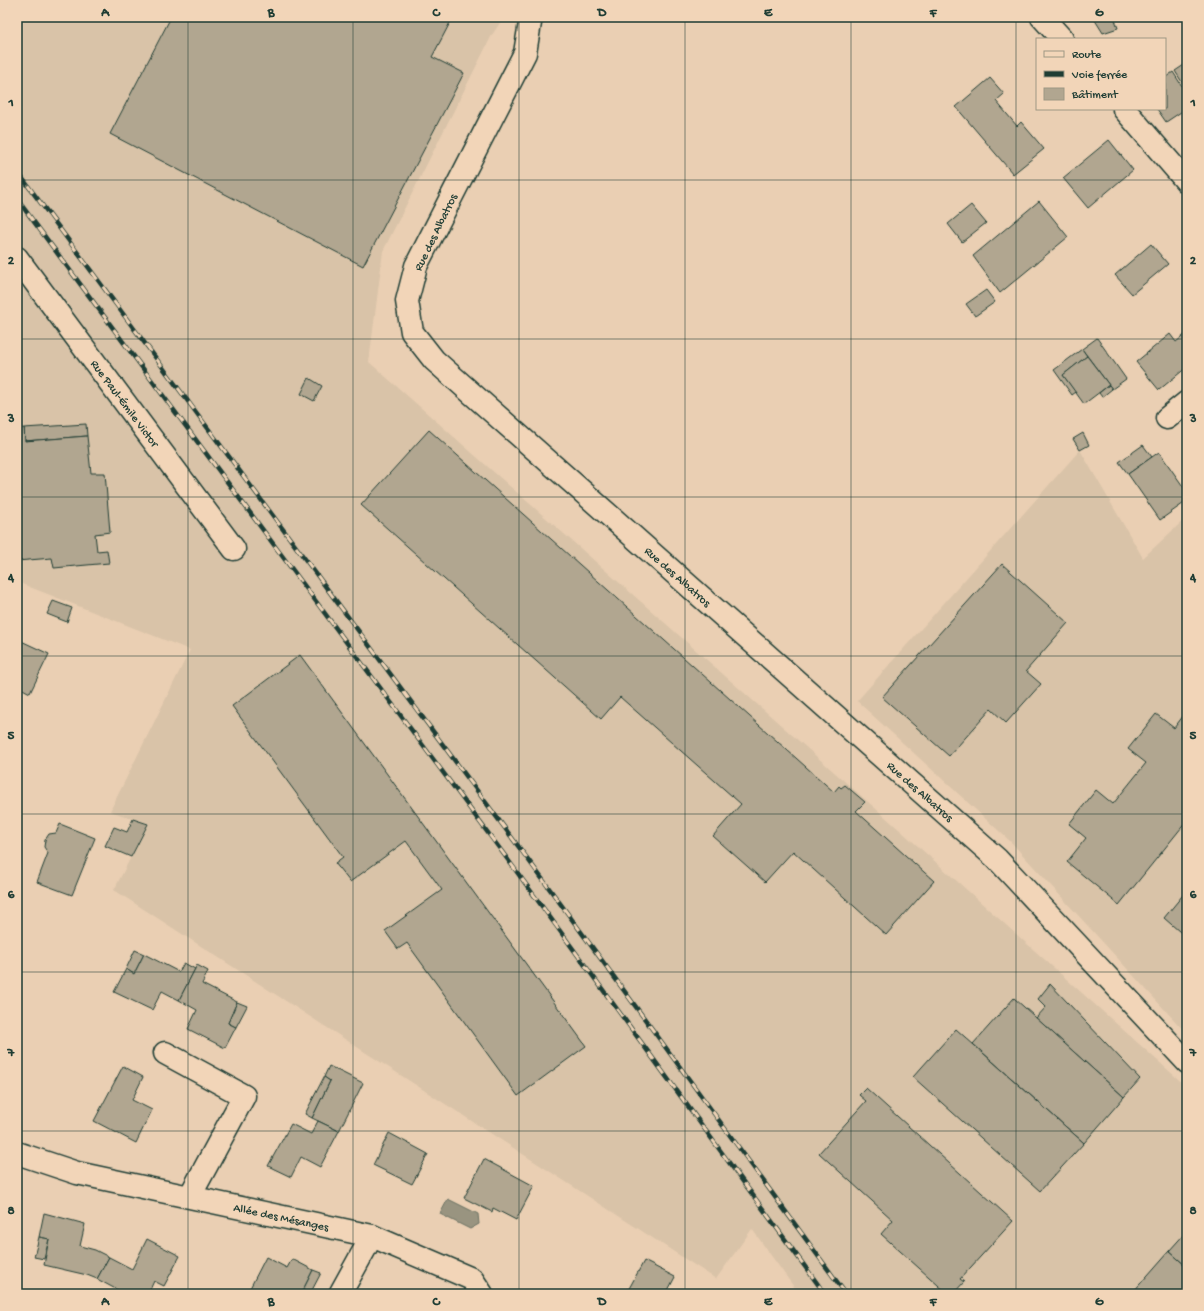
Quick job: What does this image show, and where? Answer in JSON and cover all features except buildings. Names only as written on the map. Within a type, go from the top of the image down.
[{"type":"street","name":"Rue des Albatros","points":[[532,17],[525,53],[416,266],[407,301],[412,332],[434,360],[997,859],[1187,1062]]},
{"type":"street","points":[[1042,17],[1061,38]]},
{"type":"street","points":[[1125,110],[1187,182]]},
{"type":"street","name":"Rue Paul-Émile Victor","points":[[17,258],[234,549]]},
{"type":"street","points":[[1167,418],[1187,402]]},
{"type":"street","points":[[165,1054],[244,1096],[190,1196]]},
{"type":"street","name":"Allée des Mésanges","points":[[17,1153],[77,1173],[372,1236],[472,1279],[482,1294]]},
{"type":"street","points":[[340,1294],[372,1236]]},
{"type":"shaded area","points":[[17,17],[504,17],[492,35],[383,251],[369,362],[901,831],[1187,1087],[1187,1294],[799,1294],[752,1229],[716,1279],[114,890],[148,824],[110,811],[190,650],[17,582]]},
{"type":"shaded area","points":[[1080,450],[1143,558],[1187,517],[1187,1034],[1011,842],[857,701]]},
{"type":"shaded area","points":[[448,1199],[478,1214],[479,1224],[470,1229],[440,1214]]},
{"type":"railway","points":[[17,171],[527,858],[846,1294]]},
{"type":"railway","points":[[17,199],[514,868],[825,1294]]}]
